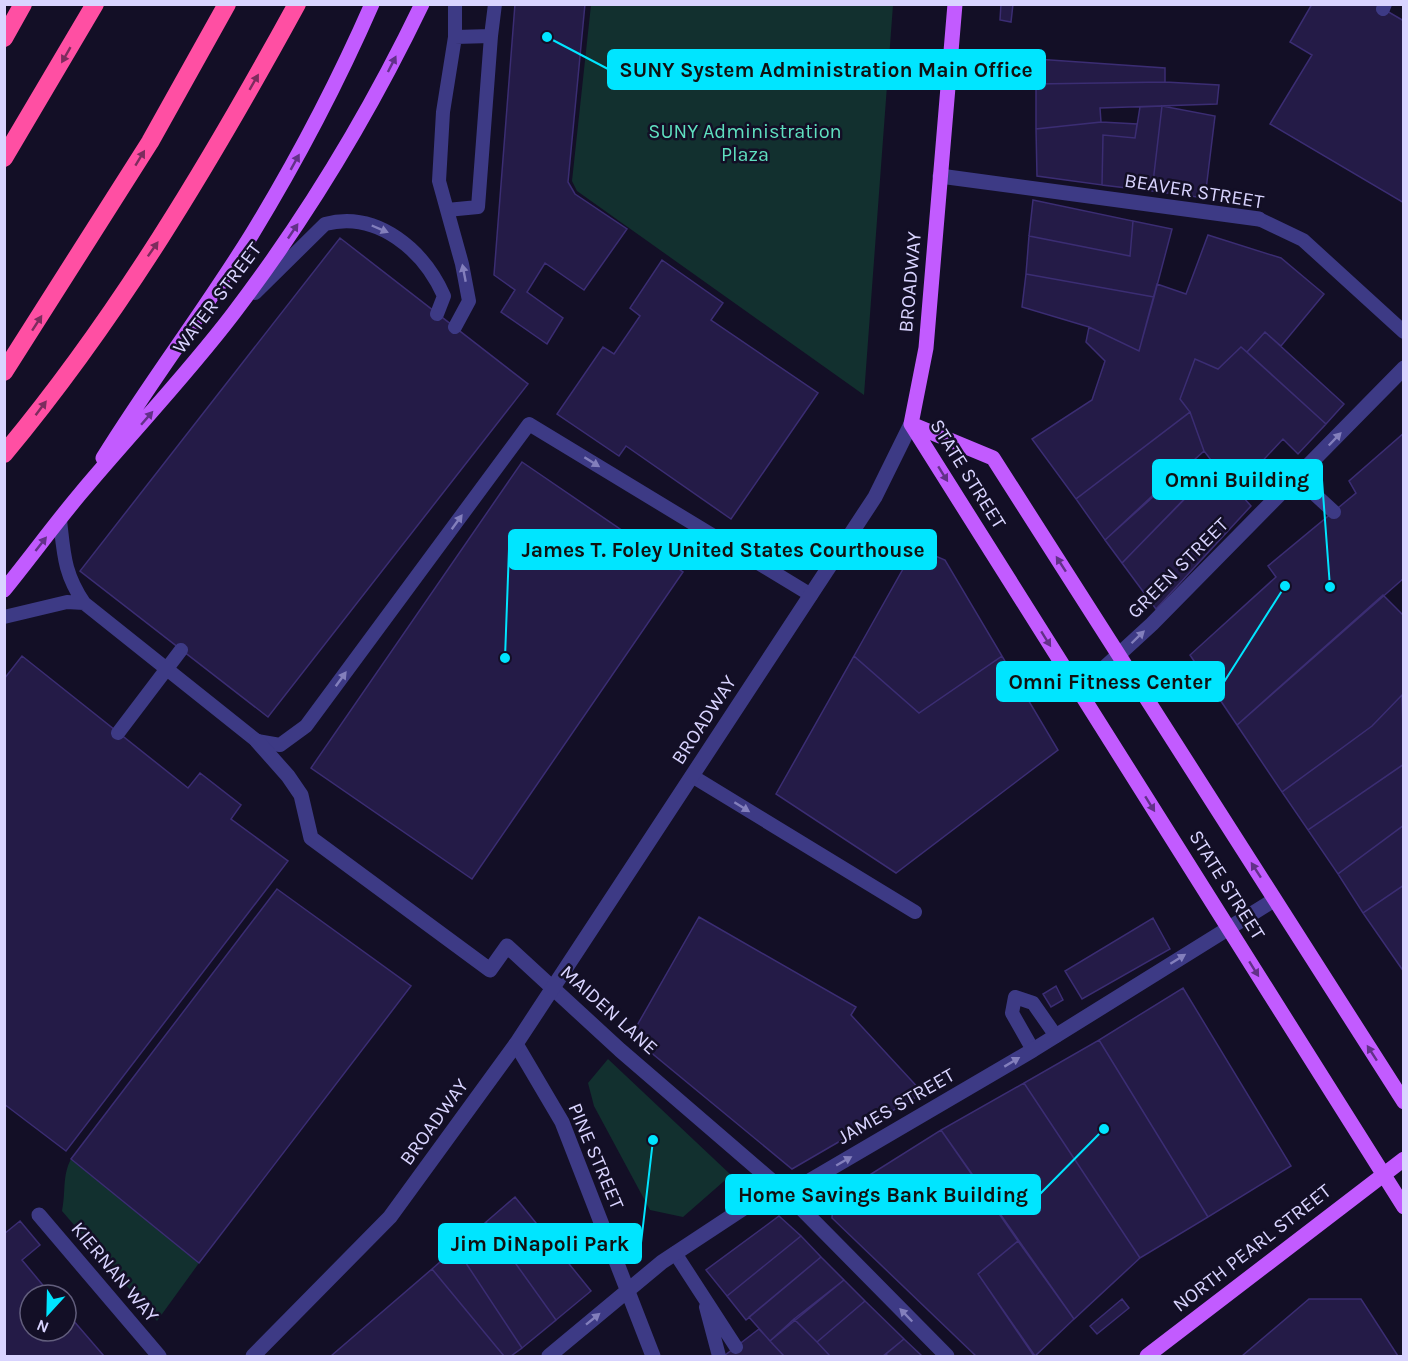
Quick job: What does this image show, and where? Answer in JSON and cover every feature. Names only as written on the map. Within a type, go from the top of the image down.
[{"type":"highway","points":[[4,38],[23,4]]},
{"type":"highway","points":[[4,158],[95,4]]},
{"type":"highway","points":[[4,372],[150,142],[227,4]]},
{"type":"highway","points":[[4,454],[77,359],[162,236],[200,176],[297,4]]},
{"type":"main road","points":[[81,493],[136,404],[250,236],[293,166],[331,93],[372,4]]},
{"type":"main road","name":"WATER STREET","points":[[4,590],[81,493],[188,371],[234,314],[324,186],[366,114],[422,4]]},
{"type":"main road","name":"BROADWAY","points":[[912,424],[926,348],[955,4]]},
{"type":"main road","name":"STATE STREET","points":[[912,424],[993,458],[1404,1102]]},
{"type":"main road","name":"STATE STREET","points":[[912,424],[1404,1206]]},
{"type":"main road","name":"NORTH PEARL STREET","points":[[1147,1356],[1404,1159]]},
{"type":"street","name":"BEAVER STREET","points":[[940,176],[1259,219]]},
{"type":"street","name":"GREEN STREET","points":[[1079,691],[1119,656],[1404,368]]},
{"type":"street","name":"BROADWAY","points":[[253,1356],[390,1217],[516,1044],[875,497],[912,424]]},
{"type":"street","name":"MAIDEN LANE","points":[[257,741],[288,776],[301,795],[311,838],[490,970],[507,946],[787,1194],[947,1356]]},
{"type":"street","name":"JAMES STREET","points":[[549,1356],[675,1253],[762,1196],[787,1194],[1033,1050],[1274,900]]},
{"type":"street","name":"PINE STREET","points":[[516,1044],[562,1122],[653,1356]]},
{"type":"street","name":"KIERNAN WAY","points":[[39,1215],[159,1356]]},
{"type":"lane","points":[[455,4],[455,37],[443,112],[439,181],[462,264],[469,301],[455,327]]},
{"type":"lane","points":[[447,210],[478,207],[495,4]]},
{"type":"lane","points":[[455,37],[491,36]]},
{"type":"lane","name":"BEAVER STREET","points":[[1259,219],[1304,240],[1404,332]]},
{"type":"lane","points":[[234,314],[325,224],[337,221],[364,223],[380,229],[411,248],[433,271],[444,296],[437,314]]},
{"type":"lane","points":[[60,520],[64,560],[70,582],[84,603],[257,741],[280,746],[306,726],[529,424],[811,595]]},
{"type":"lane","points":[[1297,478],[1334,512]]},
{"type":"lane","points":[[4,617],[67,602],[84,603]]},
{"type":"lane","points":[[118,733],[181,650]]},
{"type":"lane","points":[[692,776],[915,912]]},
{"type":"lane","points":[[1033,1050],[1012,1013],[1015,997],[1033,1003],[1056,1036]]},
{"type":"lane","points":[[675,1253],[736,1347]]},
{"type":"lane","points":[[703,1296],[719,1356]]},
{"type":"green space","name":"SUNY Administration Plaza","points":[[591,5],[893,5],[864,395],[577,191],[572,181]]},
{"type":"green space","points":[[608,1059],[731,1175],[683,1217],[650,1210],[594,1106],[588,1083]]},
{"type":"green space","points":[[71,1159],[199,1263],[157,1321],[62,1211],[65,1178]]},
{"type":"building","points":[[515,4],[585,4],[568,182],[575,194],[627,229],[584,290],[545,263],[527,292],[563,318],[547,344],[501,312],[515,290],[494,275]]},
{"type":"building","points":[[1001,4],[1013,4],[1011,22],[1000,20]]},
{"type":"building","points":[[1312,4],[1375,4],[1404,21],[1404,203],[1270,124],[1312,55],[1290,42]]},
{"type":"building","points":[[1036,59],[1165,68],[1165,82],[1036,84]]},
{"type":"building","points":[[1165,82],[1219,85],[1217,104],[1100,108],[1101,122],[1036,129],[1036,84]]},
{"type":"building","points":[[1162,106],[1152,191],[1102,185],[1103,135],[1135,138],[1140,107]]},
{"type":"building","points":[[1162,106],[1215,116],[1205,198],[1152,191]]},
{"type":"building","points":[[1101,122],[1137,124],[1135,138],[1103,135],[1102,185],[1037,176],[1036,129]]},
{"type":"building","points":[[1033,200],[1133,221],[1130,256],[1029,236]]},
{"type":"building","points":[[1133,221],[1172,229],[1154,297],[1026,274],[1029,236],[1130,256]]},
{"type":"building","points":[[1208,235],[1281,258],[1324,294],[1281,346],[1265,332],[1247,352],[1241,347],[1218,369],[1195,359],[1180,399],[1190,412],[1076,499],[1032,439],[1092,400],[1105,361],[1086,342],[1089,327],[1139,351],[1157,284],[1186,294]]},
{"type":"building","points":[[340,238],[528,384],[268,717],[80,571]]},
{"type":"building","points":[[662,260],[723,303],[711,320],[818,393],[731,519],[626,446],[619,456],[557,414],[603,347],[614,354],[640,316],[630,308]]},
{"type":"building","points":[[1026,274],[1154,297],[1139,351],[1089,327],[1022,307]]},
{"type":"building","points":[[1265,332],[1344,404],[1326,424],[1247,352]]},
{"type":"building","points":[[1241,347],[1326,424],[1298,454],[1283,439],[1253,471],[1232,466],[1224,477],[1204,451],[1190,412],[1180,399],[1195,359],[1218,369]]},
{"type":"building","points":[[1190,412],[1204,451],[1105,540],[1076,499]]},
{"type":"building","points":[[1404,433],[1404,578],[1237,725],[1190,655],[1276,577],[1268,566],[1356,493],[1349,481]]},
{"type":"building","points":[[522,462],[683,572],[472,879],[311,768]]},
{"type":"building","points":[[1216,467],[1251,506],[1156,609],[1122,563]]},
{"type":"building","points":[[1180,470],[1192,491],[1122,563],[1105,540]]},
{"type":"building","points":[[926,552],[945,560],[1002,656],[919,713],[854,656],[907,562],[918,553]]},
{"type":"building","points":[[1383,595],[1404,616],[1404,697],[1402,695],[1372,726],[1282,792],[1237,725]]},
{"type":"building","points":[[22,656],[188,788],[200,773],[241,805],[231,819],[288,861],[66,1151],[4,1104],[4,679]]},
{"type":"building","points":[[854,656],[919,713],[1002,656],[1058,750],[896,873],[776,794]]},
{"type":"building","points":[[1402,695],[1404,764],[1308,830],[1282,792],[1372,726]]},
{"type":"building","points":[[1404,764],[1404,825],[1338,874],[1308,830]]},
{"type":"building","points":[[1404,825],[1404,885],[1363,913],[1338,874]]},
{"type":"building","points":[[1404,885],[1404,972],[1363,913]]},
{"type":"building","points":[[277,889],[411,986],[199,1263],[71,1159]]},
{"type":"building","points":[[699,917],[856,1007],[851,1015],[923,1093],[792,1169],[631,1036]]},
{"type":"building","points":[[1153,918],[1170,949],[1082,999],[1065,971]]},
{"type":"building","points":[[1056,986],[1063,1000],[1051,1007],[1043,994]]},
{"type":"building","points":[[1183,988],[1291,1166],[1208,1217],[1099,1040]]},
{"type":"building","points":[[1099,1040],[1208,1217],[1140,1258],[1024,1083]]},
{"type":"building","points":[[1024,1083],[1140,1258],[1074,1319],[941,1130]]},
{"type":"building","points":[[941,1130],[1018,1241],[978,1274],[1034,1356],[976,1356],[832,1218],[833,1198]]},
{"type":"building","points":[[515,1197],[591,1291],[556,1320],[486,1222]]},
{"type":"building","points":[[779,1216],[801,1236],[727,1296],[706,1270]]},
{"type":"building","points":[[20,1221],[40,1245],[22,1260],[41,1283],[18,1283],[18,1343],[78,1343],[78,1326],[104,1356],[4,1356],[4,1234]]},
{"type":"building","points":[[486,1222],[556,1320],[522,1348],[456,1248]]},
{"type":"building","points":[[801,1236],[821,1257],[746,1320],[727,1296]]},
{"type":"building","points":[[1018,1241],[1074,1319],[1035,1356],[978,1274]]},
{"type":"building","points":[[456,1248],[522,1348],[511,1356],[504,1356],[432,1269]]},
{"type":"building","points":[[821,1257],[844,1280],[770,1341],[749,1317]]},
{"type":"building","points":[[432,1269],[504,1356],[331,1356]]},
{"type":"building","points":[[844,1280],[865,1301],[817,1342],[794,1319]]},
{"type":"building","points":[[1122,1299],[1129,1308],[1097,1334],[1090,1326]]},
{"type":"building","points":[[1309,1299],[1361,1299],[1398,1356],[1242,1356]]},
{"type":"building","points":[[865,1301],[904,1339],[883,1356],[830,1356],[817,1342]]},
{"type":"building","points":[[794,1319],[830,1356],[784,1356],[770,1341]]},
{"type":"building","points":[[759,1329],[784,1356],[724,1356]]},
{"type":"building","points":[[904,1339],[922,1356],[888,1356],[886,1354]]},
{"type":"place","name":"SUNY System Administration Main Office","points":[[547,37]]},
{"type":"place","name":"Omni Fitness Center","points":[[1285,586]]},
{"type":"place","name":"Omni Building","points":[[1330,587]]},
{"type":"place","name":"James T. Foley United States Courthouse","points":[[505,658]]},
{"type":"place","name":"Home Savings Bank Building","points":[[1104,1129]]},
{"type":"place","name":"Jim DiNapoli Park","points":[[653,1140]]}]
